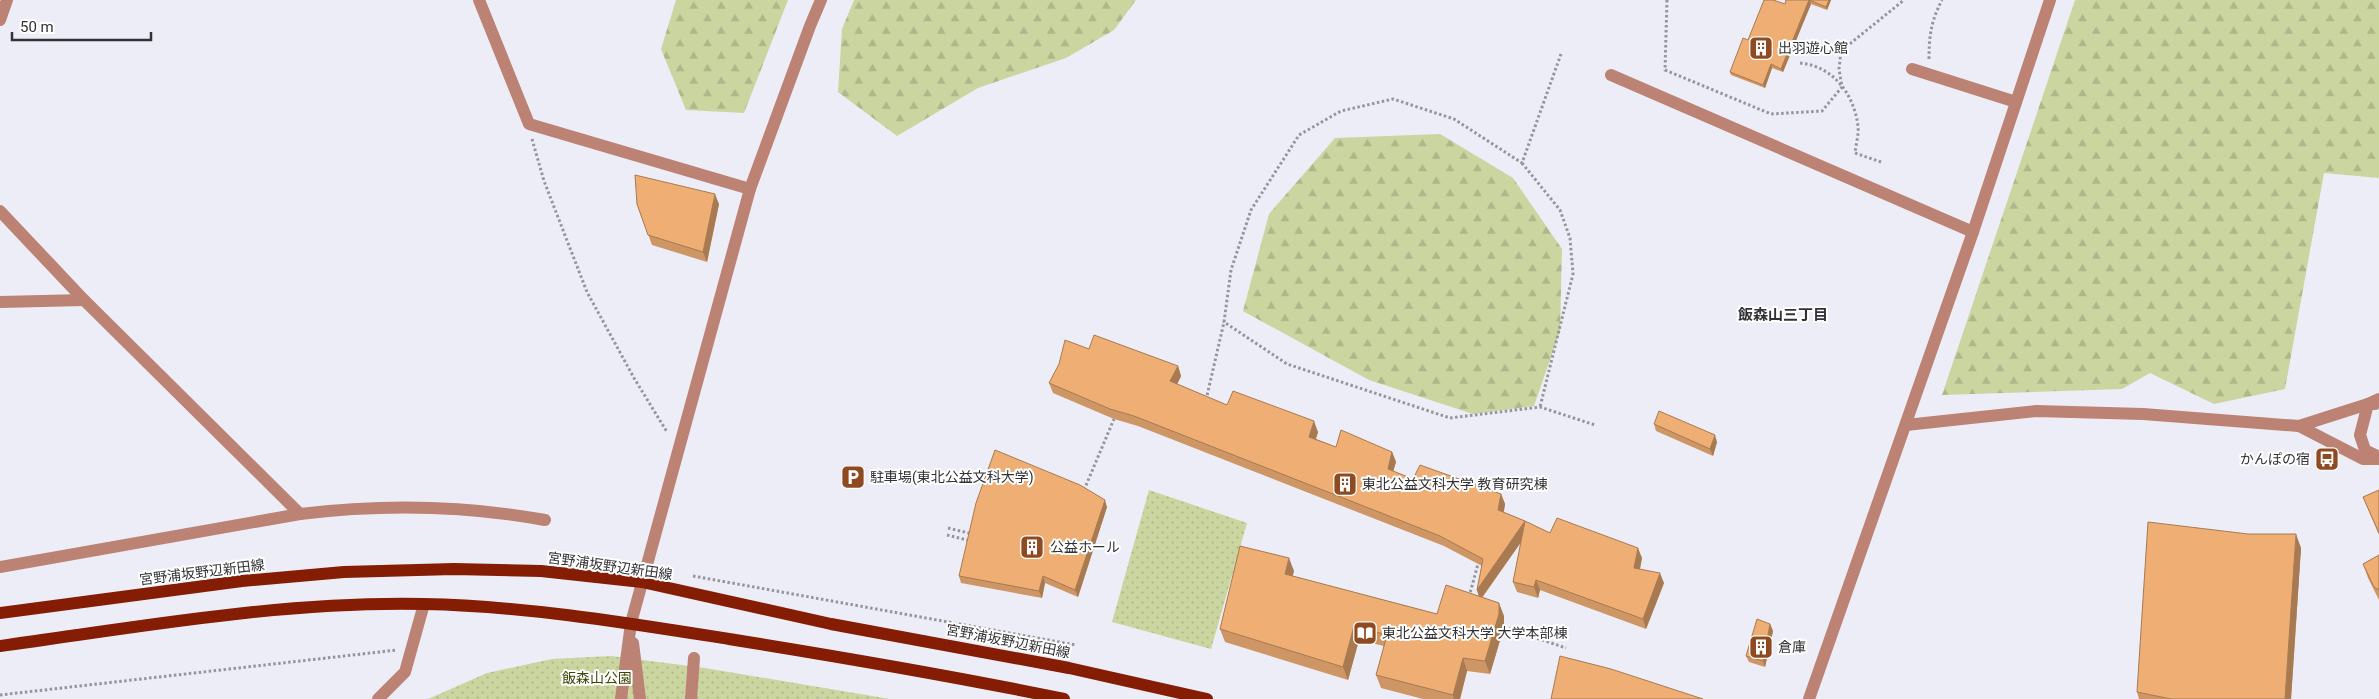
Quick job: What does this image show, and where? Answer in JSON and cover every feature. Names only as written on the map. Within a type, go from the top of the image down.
[{"type":"main road","name":"宮野浦坂野辺新田線","points":[[0,613],[242,581],[344,572],[454,569],[541,571],[642,582],[830,624],[1069,668],[1207,699]]},
{"type":"main road","points":[[0,646],[251,612],[338,606],[424,604],[534,612],[631,623],[823,654],[1064,699]]},
{"type":"street","points":[[0,20],[6,0]]},
{"type":"street","points":[[480,0],[529,124],[750,189]]},
{"type":"street","points":[[620,699],[631,623],[678,445],[750,189],[821,0]]},
{"type":"street","points":[[1809,699],[1973,232],[2050,0]]},
{"type":"street","points":[[1912,69],[2016,102]]},
{"type":"street","points":[[1611,75],[1973,232]]},
{"type":"street","points":[[0,211],[84,300],[300,514]]},
{"type":"street","points":[[0,302],[84,300]]},
{"type":"street","points":[[1906,426],[2036,411],[2143,414],[2298,426],[2375,402]]},
{"type":"street","points":[[2375,402],[2360,435],[2365,450],[2379,458]]},
{"type":"street","points":[[2298,426],[2363,458],[2379,458]]},
{"type":"street","points":[[0,567],[300,514],[360,508],[442,508],[505,513],[545,520]]},
{"type":"street","points":[[381,698],[405,672],[424,604]]},
{"type":"street","points":[[631,623],[640,699]]},
{"type":"street","points":[[691,699],[694,658]]},
{"type":"path","points":[[1667,0],[1665,70],[1771,114],[1822,111],[1842,87],[1839,69],[1840,50],[1904,0]]},
{"type":"path","points":[[1929,74],[1929,34],[1933,18],[1942,0]]},
{"type":"path","points":[[1522,163],[1561,54]]},
{"type":"path","points":[[1800,63],[1814,64],[1832,75],[1842,87],[1851,98],[1859,128],[1855,152],[1881,162]]},
{"type":"path","points":[[1205,408],[1224,322],[1231,270],[1251,210],[1298,135],[1341,111],[1393,98],[1454,120],[1522,163],[1560,210],[1570,238],[1573,274],[1540,407]]},
{"type":"path","points":[[529,124],[544,181],[587,292],[661,424],[678,445]]},
{"type":"path","points":[[1224,322],[1287,364],[1450,418],[1540,407],[1595,425]]},
{"type":"path","points":[[1083,492],[1114,419]]},
{"type":"path","points":[[948,528],[973,535]]},
{"type":"path","points":[[947,535],[972,541]]},
{"type":"path","points":[[1468,602],[1478,564]]},
{"type":"path","points":[[686,574],[1076,645]]},
{"type":"path","points":[[1504,627],[1566,648]]},
{"type":"path","points":[[0,695],[411,649]]},
{"type":"green space","points":[[676,0],[788,0],[744,113],[686,110],[661,49]]},
{"type":"green space","points":[[854,0],[1136,0],[1114,30],[1066,58],[978,88],[897,136],[838,92],[842,29]]},
{"type":"green space","points":[[2075,0],[2379,0],[2379,178],[2324,173],[2285,389],[2214,404],[2150,373],[2122,389],[1942,395]]},
{"type":"green space","points":[[1440,134],[1513,178],[1562,249],[1560,331],[1534,406],[1473,414],[1369,380],[1243,311],[1269,214],[1335,138]]},
{"type":"green space","points":[[1149,490],[1247,523],[1211,649],[1112,622]]},
{"type":"green space","name":"飯森山公園","points":[[611,656],[705,668],[890,699],[428,699],[487,673],[552,659]]},
{"type":"building","name":"出羽遊心館","points":[[1764,0],[1773,0],[1785,4],[1786,0],[1809,0],[1781,69],[1771,64],[1763,85],[1730,72],[1743,38],[1748,40]]},
{"type":"building","points":[[1809,0],[1829,0],[1826,7]]},
{"type":"building","points":[[635,175],[715,194],[703,252],[648,235],[637,204]]},
{"type":"building","name":"東北公益文科大学 教育研究棟","points":[[1094,335],[1178,366],[1170,381],[1227,405],[1233,391],[1314,421],[1309,437],[1336,447],[1341,430],[1392,452],[1388,469],[1413,479],[1420,465],[1501,494],[1498,510],[1525,521],[1477,590],[1483,559],[1440,536],[1134,416],[1110,409],[1049,383],[1059,364],[1065,340],[1089,349]]},
{"type":"building","points":[[1659,411],[1715,435],[1710,449],[1654,424]]},
{"type":"building","name":"公益ホール","points":[[995,450],[1080,485],[1105,500],[1075,590],[1043,576],[1039,591],[959,576],[976,503]]},
{"type":"building","points":[[2379,490],[2379,533],[2363,497]]},
{"type":"building","points":[[1557,518],[1638,548],[1634,568],[1660,573],[1643,619],[1536,580],[1534,587],[1513,582],[1525,521],[1550,533]]},
{"type":"building","points":[[2148,522],[2248,534],[2296,534],[2285,699],[2171,699],[2137,692]]},
{"type":"building","name":"東北公益文科大学 大学本部棟","points":[[1240,546],[1289,558],[1285,574],[1437,614],[1446,585],[1499,603],[1499,614],[1485,661],[1463,658],[1453,695],[1376,675],[1387,635],[1354,626],[1343,667],[1220,629]]},
{"type":"building","points":[[2379,555],[2379,590],[2374,587],[2363,564]]},
{"type":"building","name":"倉庫","points":[[1757,619],[1770,624],[1763,661],[1746,656]]},
{"type":"building","points":[[1560,656],[1611,669],[1703,699],[1551,699]]},
{"type":"place","name":"出羽遊心館","points":[[1761,48]]},
{"type":"place","name":"かんぽの宿","points":[[2327,459]]},
{"type":"place","name":"駐車場(東北公益文科大学)","points":[[853,477]]},
{"type":"place","name":"東北公益文科大学 教育研究棟","points":[[1345,484]]},
{"type":"place","name":"公益ホール","points":[[1032,547]]},
{"type":"place","name":"東北公益文科大学 大学本部棟","points":[[1365,633]]},
{"type":"place","name":"倉庫","points":[[1761,647]]},
{"type":"district","name":"飯森山三丁目","points":[[1783,315]]}]
